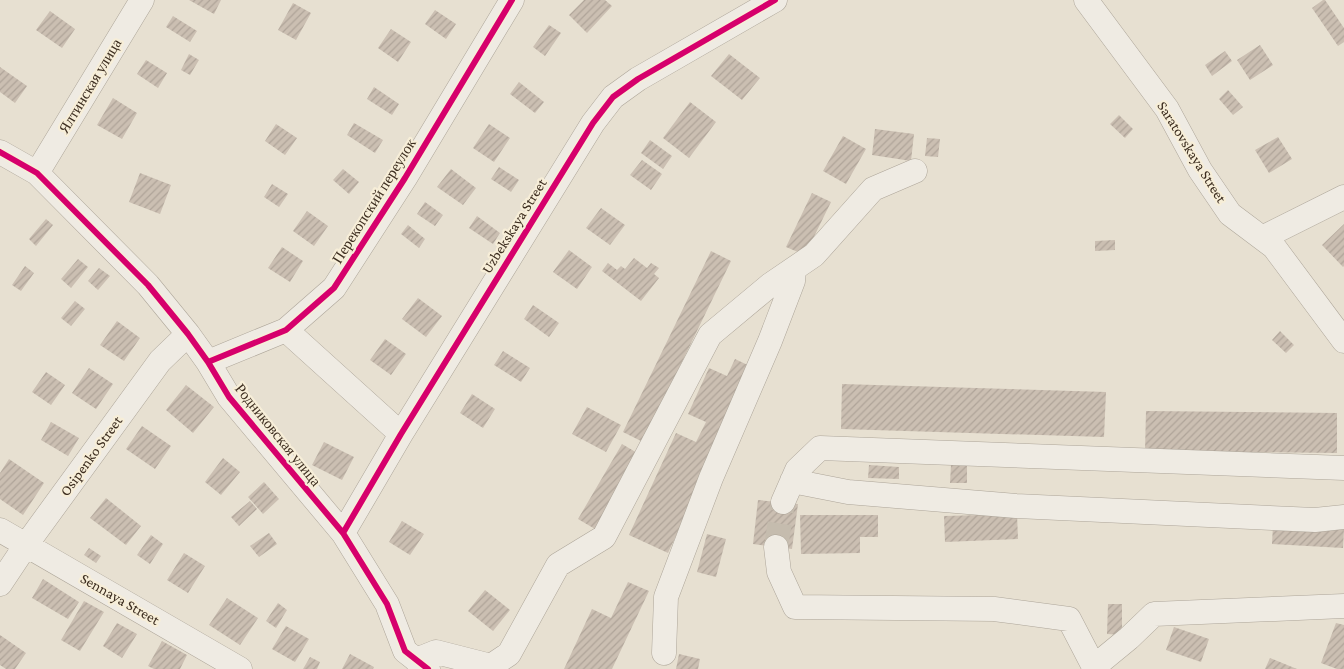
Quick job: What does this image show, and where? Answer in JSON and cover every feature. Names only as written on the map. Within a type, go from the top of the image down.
[{"type":"street","name":"Ялтинская улица","points":[[37,173],[142,0]]},
{"type":"street","name":"Перекопский переулок","points":[[208,362],[286,330],[334,288],[405,178],[512,0]]},
{"type":"street","name":"Uzbekskaya Street","points":[[343,533],[401,434],[593,123],[613,97],[638,79],[775,0]]},
{"type":"street","name":"Saratovskaya Street","points":[[1086,0],[1167,109],[1200,170],[1230,214],[1274,247],[1344,341]]},
{"type":"street","name":"Родниковская улица","points":[[0,152],[37,173],[148,285],[188,334],[208,362],[228,397],[343,533],[387,604],[412,662]]},
{"type":"street","points":[[412,662],[436,652],[491,666],[509,654],[558,565],[604,537],[710,335],[770,285],[814,255],[873,189],[915,171]]},
{"type":"street","points":[[1262,238],[1344,197]]},
{"type":"street","points":[[664,653],[666,597],[710,478],[787,298],[793,281],[794,270]]},
{"type":"street","points":[[286,330],[401,434]]},
{"type":"street","name":"Osipenko Street","points":[[0,584],[26,545],[160,361],[188,334]]},
{"type":"street","points":[[782,502],[797,470],[820,448],[1344,468]]},
{"type":"street","points":[[792,481],[848,492],[1016,506],[1315,520],[1344,517]]},
{"type":"street","name":"Sennaya Street","points":[[0,530],[240,669]]},
{"type":"street","points":[[776,547],[779,572],[795,606],[994,609],[1069,619],[1095,668],[1154,614],[1344,606]]},
{"type":"building","points":[[189,0],[221,0],[214,14]]},
{"type":"building","points":[[584,0],[605,0],[612,6],[587,33],[569,15]]},
{"type":"building","points":[[1325,0],[1344,28],[1344,42],[1338,46],[1312,8]]},
{"type":"building","points":[[293,3],[311,13],[296,40],[278,30]]},
{"type":"building","points":[[435,10],[456,24],[446,39],[425,24]]},
{"type":"building","points":[[50,11],[75,29],[62,48],[36,30]]},
{"type":"building","points":[[173,16],[197,31],[190,42],[166,27]]},
{"type":"building","points":[[549,25],[561,33],[545,56],[533,47]]},
{"type":"building","points":[[391,29],[411,42],[398,62],[378,48]]},
{"type":"building","points":[[1260,45],[1273,65],[1250,80],[1237,60]]},
{"type":"building","points":[[1225,51],[1232,61],[1212,76],[1205,65]]},
{"type":"building","points":[[189,54],[199,60],[190,75],[181,70]]},
{"type":"building","points":[[729,54],[760,78],[742,100],[711,76]]},
{"type":"building","points":[[146,60],[167,73],[158,88],[137,74]]},
{"type":"building","points":[[0,67],[27,86],[15,103],[0,92]]},
{"type":"building","points":[[519,82],[544,102],[535,113],[510,94]]},
{"type":"building","points":[[374,87],[399,104],[392,115],[367,99]]},
{"type":"building","points":[[1228,90],[1243,107],[1233,115],[1219,99]]},
{"type":"building","points":[[113,98],[137,113],[122,139],[97,125]]},
{"type":"building","points":[[690,102],[716,122],[689,158],[663,138]]},
{"type":"building","points":[[1119,115],[1133,129],[1125,138],[1110,124]]},
{"type":"building","points":[[354,123],[383,140],[375,153],[347,135]]},
{"type":"building","points":[[276,124],[297,138],[285,155],[265,141]]},
{"type":"building","points":[[489,124],[510,138],[494,162],[473,148]]},
{"type":"building","points":[[875,129],[914,134],[911,161],[872,155]]},
{"type":"building","points":[[843,136],[866,149],[846,184],[823,171]]},
{"type":"building","points":[[1278,137],[1292,159],[1269,173],[1255,150]]},
{"type":"building","points":[[927,138],[940,139],[938,157],[925,156]]},
{"type":"building","points":[[650,140],[672,156],[663,169],[641,153]]},
{"type":"building","points":[[642,160],[662,174],[651,190],[630,175]]},
{"type":"building","points":[[499,167],[519,180],[511,192],[491,179]]},
{"type":"building","points":[[343,169],[359,182],[349,194],[333,180]]},
{"type":"building","points":[[451,169],[476,188],[463,205],[437,187]]},
{"type":"building","points":[[140,173],[171,185],[160,214],[129,202]]},
{"type":"building","points":[[272,184],[288,194],[279,207],[264,197]]},
{"type":"building","points":[[812,193],[831,202],[805,255],[786,247]]},
{"type":"building","points":[[425,202],[443,215],[435,226],[417,214]]},
{"type":"building","points":[[601,208],[625,225],[610,245],[586,228]]},
{"type":"building","points":[[307,211],[328,226],[314,246],[293,231]]},
{"type":"building","points":[[477,216],[500,233],[493,244],[469,228]]},
{"type":"building","points":[[46,219],[53,225],[36,246],[29,239]]},
{"type":"building","points":[[1344,224],[1344,266],[1343,267],[1322,245]]},
{"type":"building","points":[[408,225],[425,239],[419,248],[401,234]]},
{"type":"building","points":[[1115,240],[1115,250],[1095,251],[1095,241]]},
{"type":"building","points":[[282,247],[303,261],[290,282],[268,268]]},
{"type":"building","points":[[569,250],[592,267],[577,289],[553,272]]},
{"type":"building","points":[[711,251],[731,261],[643,442],[623,432]]},
{"type":"building","points":[[634,258],[647,268],[651,263],[659,268],[654,274],[659,278],[641,301],[602,271],[608,263],[617,270],[621,266],[625,269]]},
{"type":"building","points":[[78,259],[88,267],[71,288],[61,279]]},
{"type":"building","points":[[25,266],[34,273],[21,291],[12,285]]},
{"type":"building","points":[[99,268],[110,276],[98,290],[88,281]]},
{"type":"building","points":[[418,298],[442,316],[426,337],[402,319]]},
{"type":"building","points":[[75,301],[85,309],[71,326],[61,318]]},
{"type":"building","points":[[533,305],[559,323],[549,337],[524,319]]},
{"type":"building","points":[[117,321],[140,338],[124,361],[100,345]]},
{"type":"building","points":[[1280,331],[1294,345],[1286,353],[1272,340]]},
{"type":"building","points":[[385,339],[406,354],[391,375],[370,360]]},
{"type":"building","points":[[503,351],[530,368],[521,382],[494,365]]},
{"type":"building","points":[[735,359],[754,368],[668,553],[629,535],[676,433],[696,442],[706,422],[688,414],[709,368],[727,376]]},
{"type":"building","points":[[89,368],[113,384],[96,409],[72,393]]},
{"type":"building","points":[[46,372],[65,385],[51,405],[32,392]]},
{"type":"building","points":[[842,384],[1106,392],[1104,437],[841,429]]},
{"type":"building","points":[[186,385],[214,407],[193,433],[166,410]]},
{"type":"building","points":[[472,394],[495,409],[483,428],[460,413]]},
{"type":"building","points":[[587,407],[621,425],[606,452],[572,434]]},
{"type":"building","points":[[1146,411],[1337,413],[1337,453],[1145,451]]},
{"type":"building","points":[[51,422],[79,438],[68,456],[41,440]]},
{"type":"building","points":[[142,426],[171,446],[155,469],[126,449]]},
{"type":"building","points":[[324,442],[354,457],[342,480],[312,465]]},
{"type":"building","points":[[622,444],[639,454],[595,529],[578,519]]},
{"type":"building","points":[[223,458],[240,472],[221,495],[205,482]]},
{"type":"building","points":[[9,459],[44,483],[23,515],[0,499],[0,473]]},
{"type":"building","points":[[869,465],[899,467],[899,479],[868,478]]},
{"type":"building","points":[[951,465],[967,466],[967,483],[950,483]]},
{"type":"building","points":[[264,482],[279,499],[263,514],[248,497]]},
{"type":"building","points":[[106,498],[141,526],[126,545],[90,518]]},
{"type":"building","points":[[758,500],[798,504],[792,549],[753,544]]},
{"type":"building","points":[[250,501],[257,509],[239,526],[231,517]]},
{"type":"building","points":[[1017,514],[1018,539],[945,542],[944,516]]},
{"type":"building","points":[[800,515],[878,515],[878,537],[860,537],[860,553],[801,554]]},
{"type":"building","points":[[402,521],[424,534],[410,555],[389,542]]},
{"type":"building","points":[[1273,524],[1344,529],[1343,548],[1272,544]]},
{"type":"building","points":[[269,533],[277,544],[259,557],[250,546]]},
{"type":"building","points":[[707,534],[726,539],[716,577],[697,572]]},
{"type":"building","points":[[151,535],[163,544],[150,564],[137,555]]},
{"type":"building","points":[[89,548],[101,556],[96,563],[84,555]]},
{"type":"building","points":[[184,553],[205,566],[188,593],[167,580]]},
{"type":"building","points":[[43,579],[79,602],[68,619],[32,598]]},
{"type":"building","points":[[628,582],[649,591],[612,669],[564,669],[592,609],[611,618]]},
{"type":"building","points":[[485,590],[510,610],[493,631],[468,611]]},
{"type":"building","points":[[227,598],[258,618],[240,645],[209,625]]},
{"type":"building","points":[[84,601],[104,612],[80,651],[61,640]]},
{"type":"building","points":[[278,603],[287,610],[276,628],[266,621]]},
{"type":"building","points":[[1108,604],[1122,604],[1122,635],[1107,634]]},
{"type":"building","points":[[117,623],[137,634],[122,658],[103,646]]},
{"type":"building","points":[[1336,623],[1344,625],[1344,669],[1337,669],[1321,663]]},
{"type":"building","points":[[286,626],[309,639],[295,662],[272,649]]},
{"type":"building","points":[[1174,627],[1209,639],[1201,662],[1166,650]]},
{"type":"building","points":[[0,635],[26,653],[15,669],[6,669],[0,665]]},
{"type":"building","points":[[162,641],[187,655],[180,669],[154,669],[148,666]]},
{"type":"building","points":[[350,654],[374,667],[373,669],[342,669]]},
{"type":"building","points":[[679,654],[700,659],[698,669],[676,669]]},
{"type":"building","points":[[310,657],[320,662],[317,669],[303,669]]},
{"type":"building","points":[[1270,658],[1297,669],[1265,669]]},
{"type":"tunnel","points":[[776,547],[783,502]]},
{"type":"cycle path","points":[[208,362],[286,330],[334,288],[405,178],[512,0]]},
{"type":"cycle path","points":[[343,533],[401,434],[593,123],[613,97],[638,79],[775,0]]},
{"type":"cycle path","points":[[0,152],[37,173],[148,285],[188,334],[229,397],[343,533],[387,604],[405,651],[428,669]]}]
